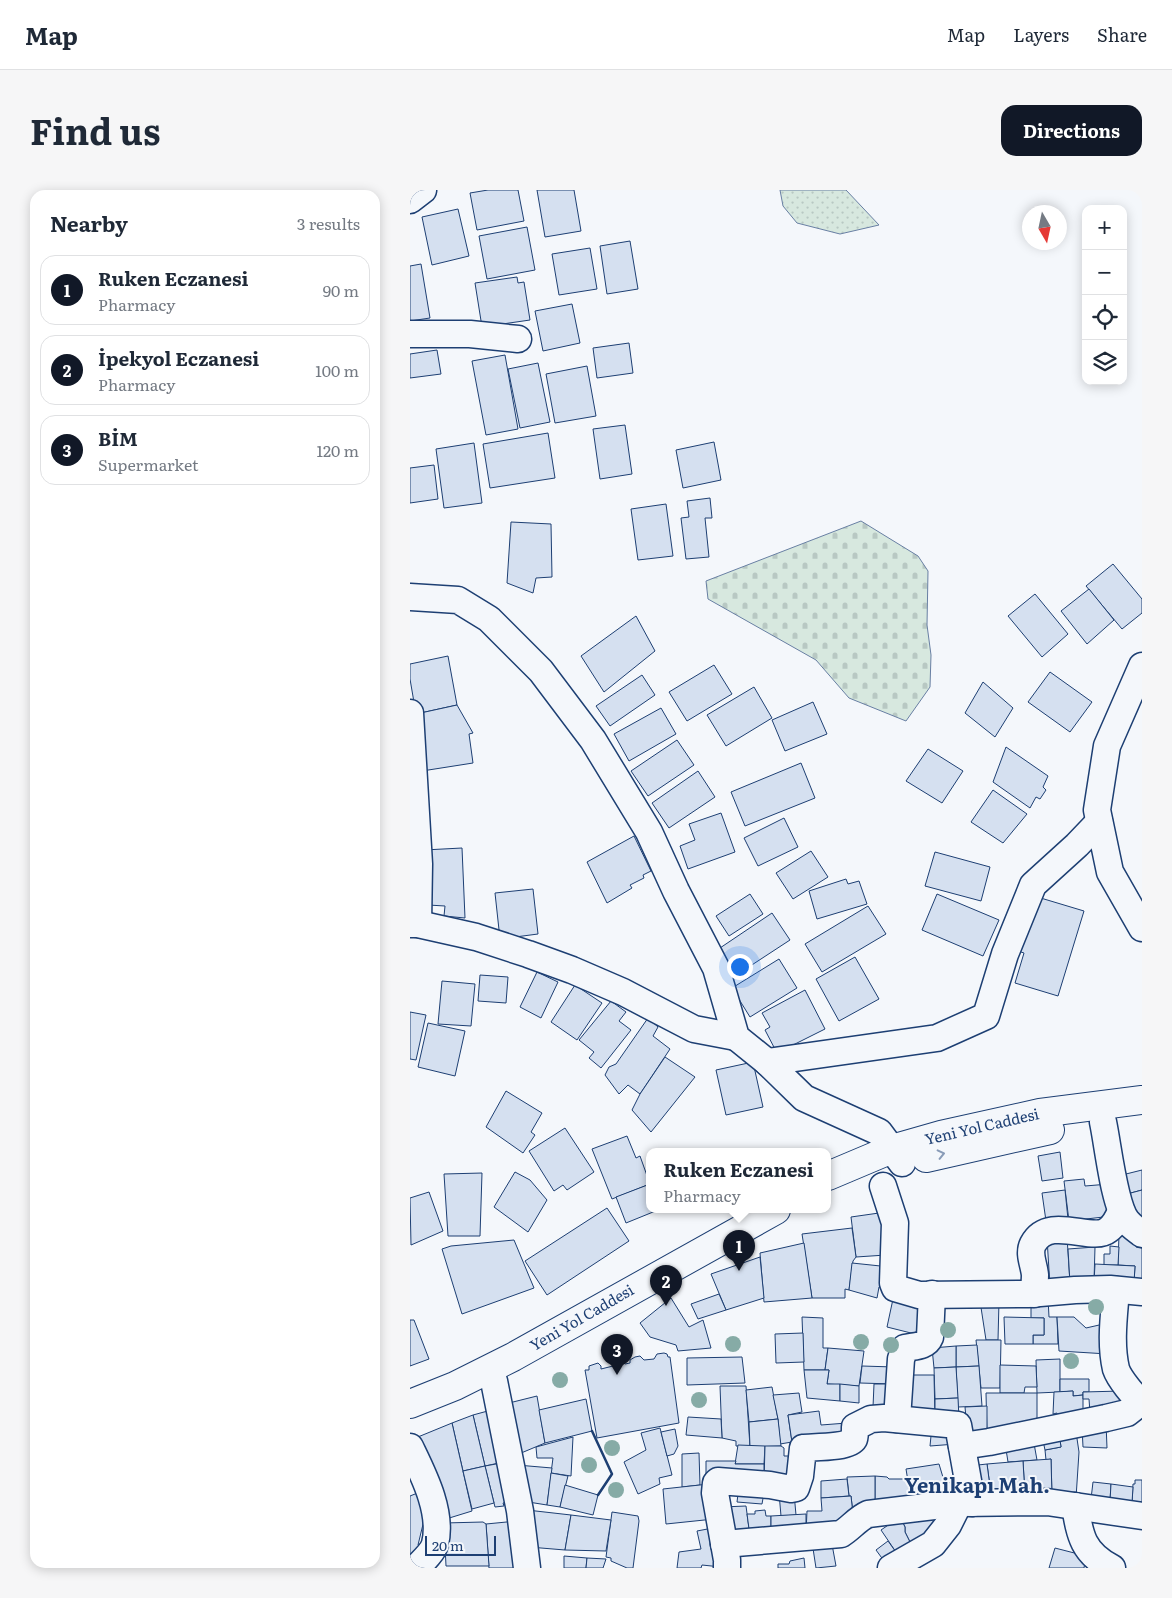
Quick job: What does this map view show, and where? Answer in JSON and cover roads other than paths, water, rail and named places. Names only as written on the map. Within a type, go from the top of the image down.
[{"type":"main road","name":"Yeni Yol Caddesi","points":[[831,1189],[870,1174],[897,1156],[941,1134],[1040,1113],[1142,1100]]},
{"type":"main road","name":"Yeni Yol Caddesi","points":[[831,1175],[897,1156],[1054,1129],[1142,1118]]},
{"type":"main road","name":"Yeni Yol Caddesi","points":[[410,1389],[470,1365],[495,1352],[612,1285],[745,1213]]},
{"type":"main road","name":"Yeni Yol Caddesi","points":[[410,1404],[455,1386],[513,1357],[771,1213]]},
{"type":"street","points":[[410,200],[423,190]]},
{"type":"street","points":[[410,334],[470,334],[518,339]]},
{"type":"street","points":[[410,597],[458,600],[489,618],[541,671],[593,740],[648,832],[716,968],[736,1037]]},
{"type":"street","points":[[1142,666],[1107,746],[1096,810],[1110,872],[1142,928]]},
{"type":"street","points":[[410,713],[419,864],[414,924],[476,937],[528,954],[623,992],[694,1029],[736,1037],[767,1062],[804,1098],[879,1132],[897,1156]]},
{"type":"street","points":[[767,1062],[936,1038],[986,1016],[1005,954],[1032,885],[1077,845],[1099,822]]},
{"type":"street","points":[[1103,1122],[1117,1200],[1128,1223],[1142,1234]]},
{"type":"street","points":[[884,1186],[895,1223],[892,1283],[895,1288],[918,1295],[1034,1294],[1113,1290],[1142,1292]]},
{"type":"street","points":[[1034,1294],[1035,1275],[1031,1257],[1033,1245],[1039,1237],[1052,1230],[1060,1229],[1096,1233],[1107,1231],[1114,1224],[1121,1211]]},
{"type":"street","points":[[962,1446],[1127,1413],[1141,1402],[1116,1370],[1112,1327],[1113,1290]]},
{"type":"street","points":[[897,1419],[901,1359],[905,1348],[928,1342],[930,1337],[932,1294]]},
{"type":"street","points":[[494,1380],[520,1511],[527,1568]]},
{"type":"street","points":[[891,1568],[933,1544],[966,1503],[962,1446],[958,1425],[897,1419],[871,1419],[855,1427],[854,1439],[847,1444],[824,1448],[803,1448],[800,1476],[796,1488],[718,1481],[716,1483],[715,1493],[725,1556],[840,1534],[848,1530],[859,1518],[868,1514],[966,1503],[1047,1502],[1142,1516]]},
{"type":"street","points":[[410,1446],[434,1502],[436,1523],[435,1545],[416,1568]]},
{"type":"street","points":[[1075,1506],[1084,1544],[1098,1564]]},
{"type":"place","name":"Ruken Eczanesi","points":[[739,1271]]},
{"type":"place","name":"İpekyol Eczanesi","points":[[666,1306]]},
{"type":"place","name":"BİM","points":[[617,1375]]},
{"type":"district","name":"Yenikapı Mah.","points":[[977,1486]]}]
